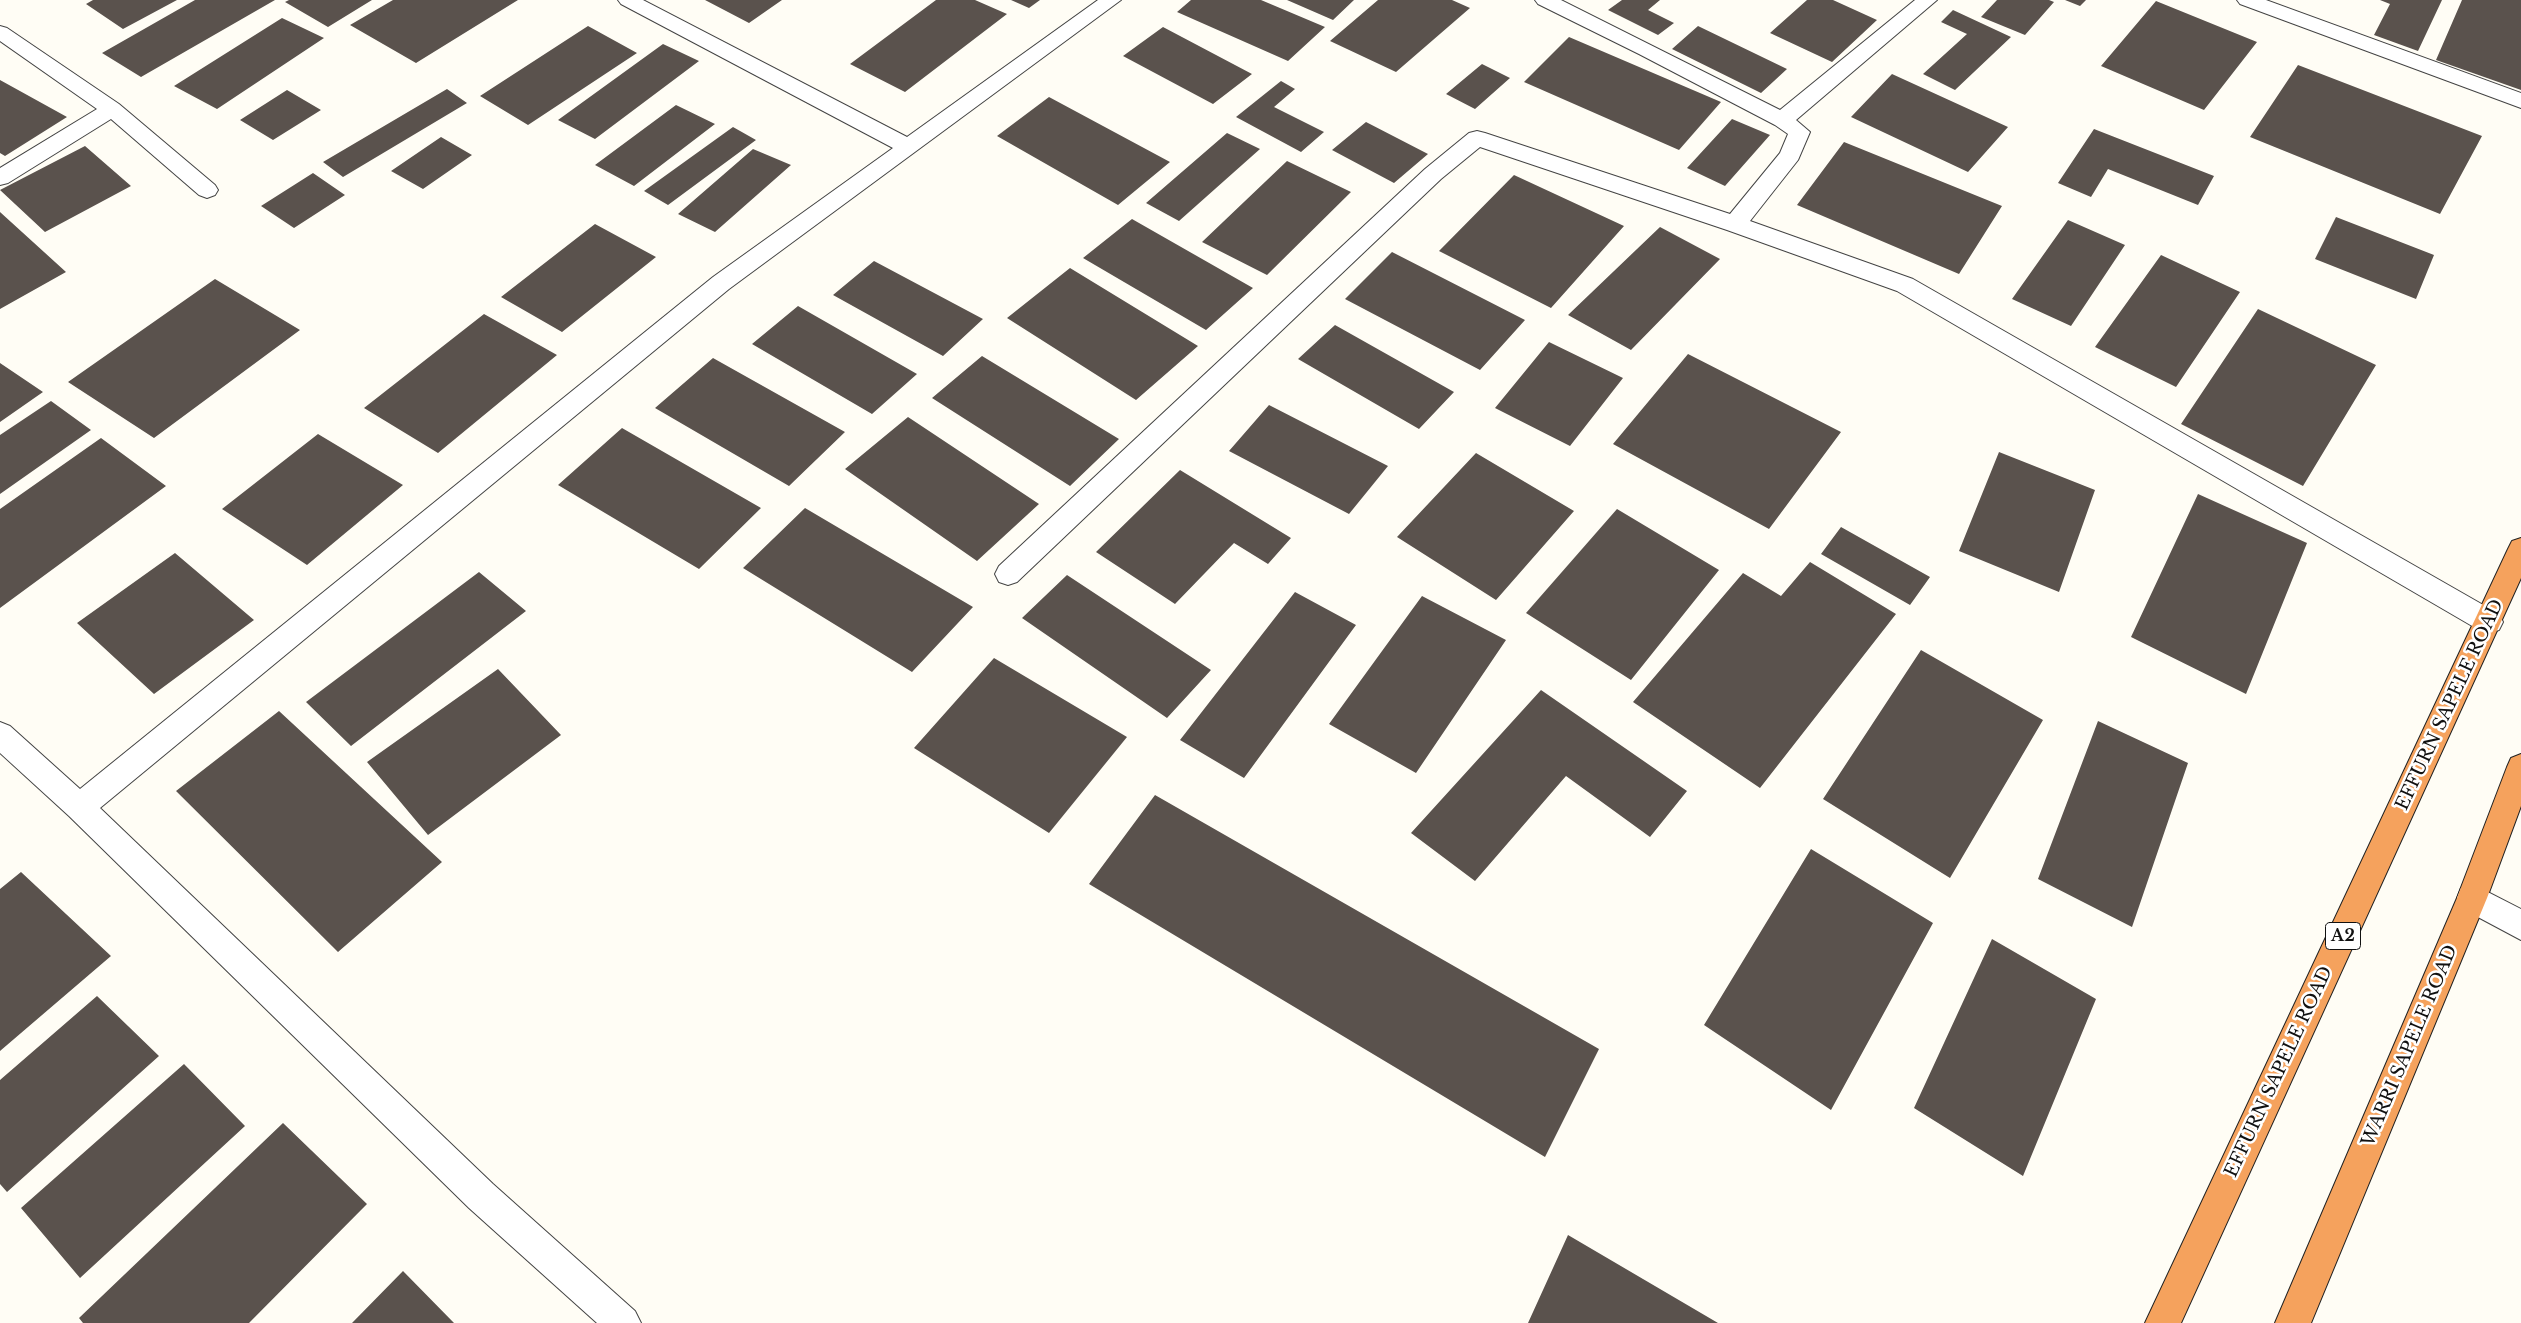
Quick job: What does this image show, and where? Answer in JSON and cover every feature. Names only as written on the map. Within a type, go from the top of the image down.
[{"type":"highway","name":"EFFURN SAPELE ROAD","points":[[2163,1323],[2489,622],[2521,549]]},
{"type":"highway","name":"WARRI SAPELE ROAD","points":[[2293,1323],[2472,898],[2521,767]]},
{"type":"street","points":[[628,0],[908,147]]},
{"type":"street","points":[[78,808],[721,283],[1111,0]]},
{"type":"street","points":[[1545,0],[1646,49],[1782,120],[1799,132],[1790,155],[1735,224]]},
{"type":"street","points":[[1782,120],[1927,0]]},
{"type":"street","points":[[2248,0],[2521,101]]},
{"type":"street","points":[[0,32],[112,109],[207,190]]},
{"type":"street","points":[[0,178],[112,109]]},
{"type":"street","points":[[1008,574],[1433,174],[1476,138],[1735,224],[1905,285],[2489,622]]},
{"type":"street","points":[[0,735],[481,1196],[623,1323]]},
{"type":"street","points":[[2472,898],[2521,925]]},
{"type":"building","points":[[93,0],[177,0],[123,29],[86,4]]},
{"type":"building","points":[[195,0],[275,0],[141,77],[102,53]]},
{"type":"building","points":[[289,0],[372,0],[328,27],[285,2]]},
{"type":"building","points":[[393,0],[518,0],[416,63],[350,25]]},
{"type":"building","points":[[705,0],[782,0],[749,23]]},
{"type":"building","points":[[936,0],[975,0],[1007,14],[905,92],[850,64]]},
{"type":"building","points":[[1011,0],[1040,0],[1029,8]]},
{"type":"building","points":[[1191,0],[1261,0],[1325,27],[1288,61],[1177,12]]},
{"type":"building","points":[[1287,0],[1354,0],[1333,20]]},
{"type":"building","points":[[1378,0],[1452,0],[1470,8],[1396,72],[1330,41]]},
{"type":"building","points":[[1622,0],[1660,0],[1648,10],[1674,23],[1658,35],[1608,10]]},
{"type":"building","points":[[1807,0],[1833,0],[1877,20],[1832,62],[1770,33]]},
{"type":"building","points":[[1997,0],[2049,0],[2054,2],[2025,35],[1981,17]]},
{"type":"building","points":[[2065,0],[2086,0],[2080,6]]},
{"type":"building","points":[[2380,0],[2442,0],[2418,51],[2374,35],[2390,4]]},
{"type":"building","points":[[2462,0],[2521,0],[2521,90],[2436,60]]},
{"type":"building","points":[[2156,1],[2257,42],[2204,110],[2101,66]]},
{"type":"building","points":[[1953,10],[2011,37],[1955,90],[1923,74],[1967,34],[1941,22]]},
{"type":"building","points":[[282,18],[324,38],[217,109],[174,86]]},
{"type":"building","points":[[588,26],[637,53],[528,125],[480,96]]},
{"type":"building","points":[[1698,26],[1787,69],[1761,93],[1672,49]]},
{"type":"building","points":[[1163,27],[1252,74],[1213,104],[1123,56]]},
{"type":"building","points":[[1569,37],[1721,102],[1679,150],[1524,82]]},
{"type":"building","points":[[663,44],[699,61],[595,139],[558,120]]},
{"type":"building","points":[[1482,64],[1510,78],[1475,109],[1446,94]]},
{"type":"building","points":[[2298,65],[2482,136],[2440,214],[2250,137]]},
{"type":"building","points":[[1892,74],[2008,127],[1968,172],[1851,117]]},
{"type":"building","points":[[0,80],[67,117],[5,156],[0,153]]},
{"type":"building","points":[[1281,81],[1295,89],[1274,107],[1324,132],[1301,152],[1236,117]]},
{"type":"building","points":[[447,89],[467,103],[343,177],[323,162]]},
{"type":"building","points":[[287,90],[321,110],[273,140],[240,120]]},
{"type":"building","points":[[1049,97],[1170,162],[1118,205],[997,136]]},
{"type":"building","points":[[676,105],[715,124],[634,186],[595,165]]},
{"type":"building","points":[[1732,119],[1770,135],[1725,186],[1687,168]]},
{"type":"building","points":[[1366,122],[1428,154],[1394,183],[1332,150]]},
{"type":"building","points":[[733,127],[756,140],[668,205],[644,191]]},
{"type":"building","points":[[2094,129],[2214,176],[2198,205],[2108,169],[2091,197],[2058,183]]},
{"type":"building","points":[[1227,133],[1260,149],[1179,221],[1146,203]]},
{"type":"building","points":[[441,137],[472,155],[423,189],[391,171]]},
{"type":"building","points":[[1844,142],[2002,206],[1959,274],[1797,205]]},
{"type":"building","points":[[85,146],[131,186],[45,232],[0,190]]},
{"type":"building","points":[[753,149],[791,165],[715,232],[678,214]]},
{"type":"building","points":[[1287,161],[1351,192],[1267,275],[1202,242]]},
{"type":"building","points":[[313,173],[345,195],[294,228],[261,206]]},
{"type":"building","points":[[1514,175],[1624,226],[1551,308],[1439,251]]},
{"type":"building","points":[[0,212],[66,272],[0,309]]},
{"type":"building","points":[[2336,217],[2434,255],[2416,299],[2315,259]]},
{"type":"building","points":[[1132,219],[1253,288],[1206,330],[1083,258]]},
{"type":"building","points":[[2068,220],[2125,245],[2071,326],[2012,299]]},
{"type":"building","points":[[595,224],[656,257],[562,332],[501,297]]},
{"type":"building","points":[[1660,227],[1720,259],[1631,350],[1568,315]]},
{"type":"building","points":[[1392,252],[1525,320],[1480,370],[1345,299]]},
{"type":"building","points":[[2161,255],[2240,292],[2176,387],[2095,347]]},
{"type":"building","points":[[874,261],[983,319],[943,356],[833,295]]},
{"type":"building","points":[[1070,268],[1198,346],[1136,400],[1007,318]]},
{"type":"building","points":[[215,279],[300,330],[154,438],[68,382]]},
{"type":"building","points":[[798,306],[917,374],[872,414],[752,344]]},
{"type":"building","points":[[2258,309],[2376,365],[2303,486],[2181,424]]},
{"type":"building","points":[[484,314],[557,355],[438,453],[364,408]]},
{"type":"building","points":[[1335,325],[1454,392],[1419,429],[1298,359]]},
{"type":"building","points":[[1549,342],[1623,378],[1570,446],[1495,408]]},
{"type":"building","points":[[1688,354],[1841,432],[1769,529],[1613,444]]},
{"type":"building","points":[[982,356],[1119,439],[1070,486],[932,398]]},
{"type":"building","points":[[713,358],[845,432],[789,486],[655,408]]},
{"type":"building","points":[[0,363],[43,392],[0,422]]},
{"type":"building","points":[[51,401],[91,430],[0,494],[0,435]]},
{"type":"building","points":[[1269,405],[1388,466],[1349,514],[1229,451]]},
{"type":"building","points":[[908,417],[1039,504],[977,561],[845,469]]},
{"type":"building","points":[[622,428],[761,508],[699,569],[558,485]]},
{"type":"building","points":[[318,434],[403,485],[307,565],[222,509]]},
{"type":"building","points":[[101,438],[166,486],[0,608],[0,509]]},
{"type":"building","points":[[1999,452],[2095,490],[2059,592],[1959,551]]},
{"type":"building","points":[[1476,453],[1574,511],[1496,600],[1397,537]]},
{"type":"building","points":[[1180,470],[1291,538],[1268,564],[1234,543],[1175,604],[1096,552]]},
{"type":"building","points":[[2198,494],[2307,543],[2246,694],[2131,637]]},
{"type":"building","points":[[805,508],[973,607],[912,672],[743,568]]},
{"type":"building","points":[[1617,509],[1719,570],[1631,680],[1526,613]]},
{"type":"building","points":[[1841,527],[1930,577],[1910,605],[1821,554]]},
{"type":"building","points":[[175,553],[254,620],[154,694],[77,623]]},
{"type":"building","points":[[1810,562],[1896,614],[1760,788],[1633,702],[1743,573],[1781,596]]},
{"type":"building","points":[[479,572],[526,611],[351,746],[306,702]]},
{"type":"building","points":[[1067,575],[1211,670],[1167,718],[1022,618]]},
{"type":"building","points":[[1295,592],[1356,625],[1244,778],[1180,740]]},
{"type":"building","points":[[1422,596],[1506,640],[1416,773],[1329,724]]},
{"type":"building","points":[[1921,650],[2043,720],[1950,878],[1823,799]]},
{"type":"building","points":[[994,658],[1127,737],[1049,833],[914,748]]},
{"type":"building","points":[[498,669],[561,735],[428,835],[367,762]]},
{"type":"building","points":[[1541,690],[1687,791],[1650,837],[1566,776],[1475,881],[1411,833]]},
{"type":"building","points":[[279,711],[442,862],[338,952],[176,791]]},
{"type":"building","points":[[2098,721],[2188,763],[2132,927],[2038,879]]},
{"type":"building","points":[[1155,795],[1599,1049],[1545,1157],[1089,884]]},
{"type":"building","points":[[1811,849],[1933,923],[1831,1110],[1704,1025]]},
{"type":"building","points":[[21,872],[111,956],[0,1051],[0,889]]},
{"type":"building","points":[[1992,939],[2096,999],[2023,1176],[1914,1108]]},
{"type":"building","points":[[97,996],[159,1056],[7,1192],[0,1184],[0,1080]]},
{"type":"building","points":[[184,1064],[245,1126],[80,1278],[21,1208]]},
{"type":"building","points":[[283,1123],[367,1204],[249,1323],[83,1323],[79,1318]]},
{"type":"building","points":[[1568,1235],[1718,1323],[1528,1323]]},
{"type":"building","points":[[403,1271],[454,1323],[352,1323]]}]
